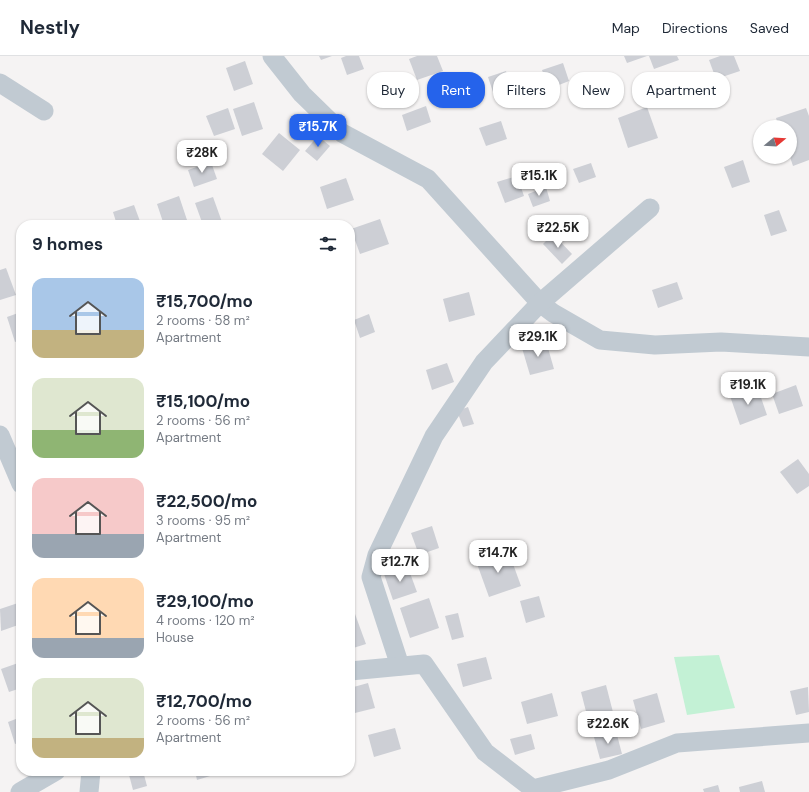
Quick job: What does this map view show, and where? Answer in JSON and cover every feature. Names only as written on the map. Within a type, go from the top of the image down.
[{"type":"street","points":[[272,56],[302,94],[342,133],[428,179],[540,303],[553,313],[600,340],[655,345],[721,342],[809,347]]},
{"type":"street","points":[[0,83],[44,111]]},
{"type":"street","points":[[400,666],[371,578],[377,555],[434,436],[484,362],[540,303],[650,208]]},
{"type":"street","points":[[0,435],[16,472]]},
{"type":"street","points":[[355,670],[424,664],[485,752],[533,789],[609,770],[677,743],[809,733]]},
{"type":"street","points":[[20,792],[47,776]]},
{"type":"street","points":[[89,792],[91,776]]},
{"type":"green space","points":[[719,655],[735,708],[687,715],[674,657]]},
{"type":"building","points":[[319,56],[332,56],[321,60]]},
{"type":"building","points":[[346,56],[359,56],[364,69],[347,75],[341,58]]},
{"type":"building","points":[[417,56],[437,56],[443,71],[427,72],[427,77],[419,79],[419,72],[414,72],[409,59]]},
{"type":"building","points":[[624,56],[647,56],[627,63]]},
{"type":"building","points":[[649,56],[677,56],[679,60],[654,69]]},
{"type":"building","points":[[720,56],[734,56],[740,71],[730,74],[730,72],[713,72],[709,60]]},
{"type":"building","points":[[245,61],[253,84],[234,91],[226,68]]},
{"type":"building","points":[[563,63],[568,81],[560,85],[560,72],[543,72],[542,70]]},
{"type":"building","points":[[493,75],[493,92],[488,77]]},
{"type":"building","points":[[254,102],[263,129],[242,136],[233,109]]},
{"type":"building","points":[[426,106],[431,122],[407,131],[402,115]]},
{"type":"building","points":[[228,108],[235,129],[214,136],[206,116]]},
{"type":"building","points":[[647,108],[658,138],[628,148],[618,118]]},
{"type":"building","points":[[806,108],[809,116],[809,160],[793,166],[792,164],[797,164],[797,120],[777,120],[776,118]]},
{"type":"building","points":[[501,121],[507,139],[486,146],[479,128]]},
{"type":"building","points":[[279,133],[300,150],[283,171],[262,154]]},
{"type":"building","points":[[318,136],[330,146],[317,161],[305,151]]},
{"type":"building","points":[[743,160],[750,182],[732,188],[724,167]]},
{"type":"building","points":[[211,162],[217,179],[194,187],[188,170]]},
{"type":"building","points":[[591,163],[596,177],[579,183],[573,169]]},
{"type":"building","points":[[517,176],[524,196],[505,203],[497,182]]},
{"type":"building","points":[[346,178],[354,200],[327,209],[320,187]]},
{"type":"building","points":[[546,187],[550,201],[533,207],[528,194]]},
{"type":"building","points":[[179,196],[187,220],[162,220],[157,204]]},
{"type":"building","points":[[213,197],[221,220],[201,220],[195,203]]},
{"type":"building","points":[[134,205],[140,220],[115,220],[113,212]]},
{"type":"building","points":[[779,210],[787,231],[771,236],[764,215]]},
{"type":"building","points":[[380,219],[389,244],[360,254],[355,240],[355,228]]},
{"type":"building","points":[[553,234],[572,254],[562,264],[543,244]]},
{"type":"building","points":[[6,268],[16,295],[0,300],[0,270]]},
{"type":"building","points":[[677,282],[683,299],[658,308],[652,290]]},
{"type":"building","points":[[469,292],[475,315],[449,322],[443,299]]},
{"type":"building","points":[[16,314],[16,342],[15,342],[7,317]]},
{"type":"building","points":[[369,314],[375,332],[360,338],[355,320]]},
{"type":"building","points":[[546,341],[554,369],[530,375],[522,348]]},
{"type":"building","points":[[447,363],[454,382],[432,390],[426,370]]},
{"type":"building","points":[[796,385],[803,406],[779,414],[772,394]]},
{"type":"building","points":[[757,386],[767,415],[740,425],[730,396]]},
{"type":"building","points":[[468,407],[474,424],[463,427],[457,411]]},
{"type":"building","points":[[798,459],[809,474],[809,486],[797,494],[780,472]]},
{"type":"building","points":[[432,526],[439,548],[419,555],[411,533]]},
{"type":"building","points":[[508,550],[521,586],[489,597],[476,561]]},
{"type":"building","points":[[407,565],[417,592],[393,600],[384,574]]},
{"type":"building","points":[[539,596],[545,617],[526,623],[520,601]]},
{"type":"building","points":[[429,598],[439,628],[410,638],[400,608]]},
{"type":"building","points":[[16,604],[16,626],[1,631],[0,609]]},
{"type":"building","points":[[458,613],[464,637],[452,640],[445,616]]},
{"type":"building","points":[[355,614],[366,644],[355,647]]},
{"type":"building","points":[[486,657],[492,679],[463,687],[457,664]]},
{"type":"building","points":[[16,664],[16,690],[9,692],[1,669]]},
{"type":"building","points":[[368,683],[375,708],[355,713],[355,687]]},
{"type":"building","points":[[606,685],[615,720],[590,727],[581,692]]},
{"type":"building","points":[[808,687],[809,712],[796,715],[790,691]]},
{"type":"building","points":[[552,693],[558,716],[527,724],[521,702]]},
{"type":"building","points":[[657,693],[665,722],[641,729],[633,700]]},
{"type":"building","points":[[16,719],[16,744],[15,744],[8,722]]},
{"type":"building","points":[[395,728],[401,749],[374,757],[368,735]]},
{"type":"building","points":[[616,731],[622,754],[600,759],[594,737]]},
{"type":"building","points":[[531,734],[535,749],[515,755],[510,739]]},
{"type":"building","points":[[129,776],[144,776],[147,786],[133,790]]},
{"type":"building","points":[[196,776],[210,776],[197,780]]},
{"type":"building","points":[[762,781],[765,792],[740,792],[739,787]]},
{"type":"building","points":[[718,785],[720,792],[704,792],[703,789]]}]
